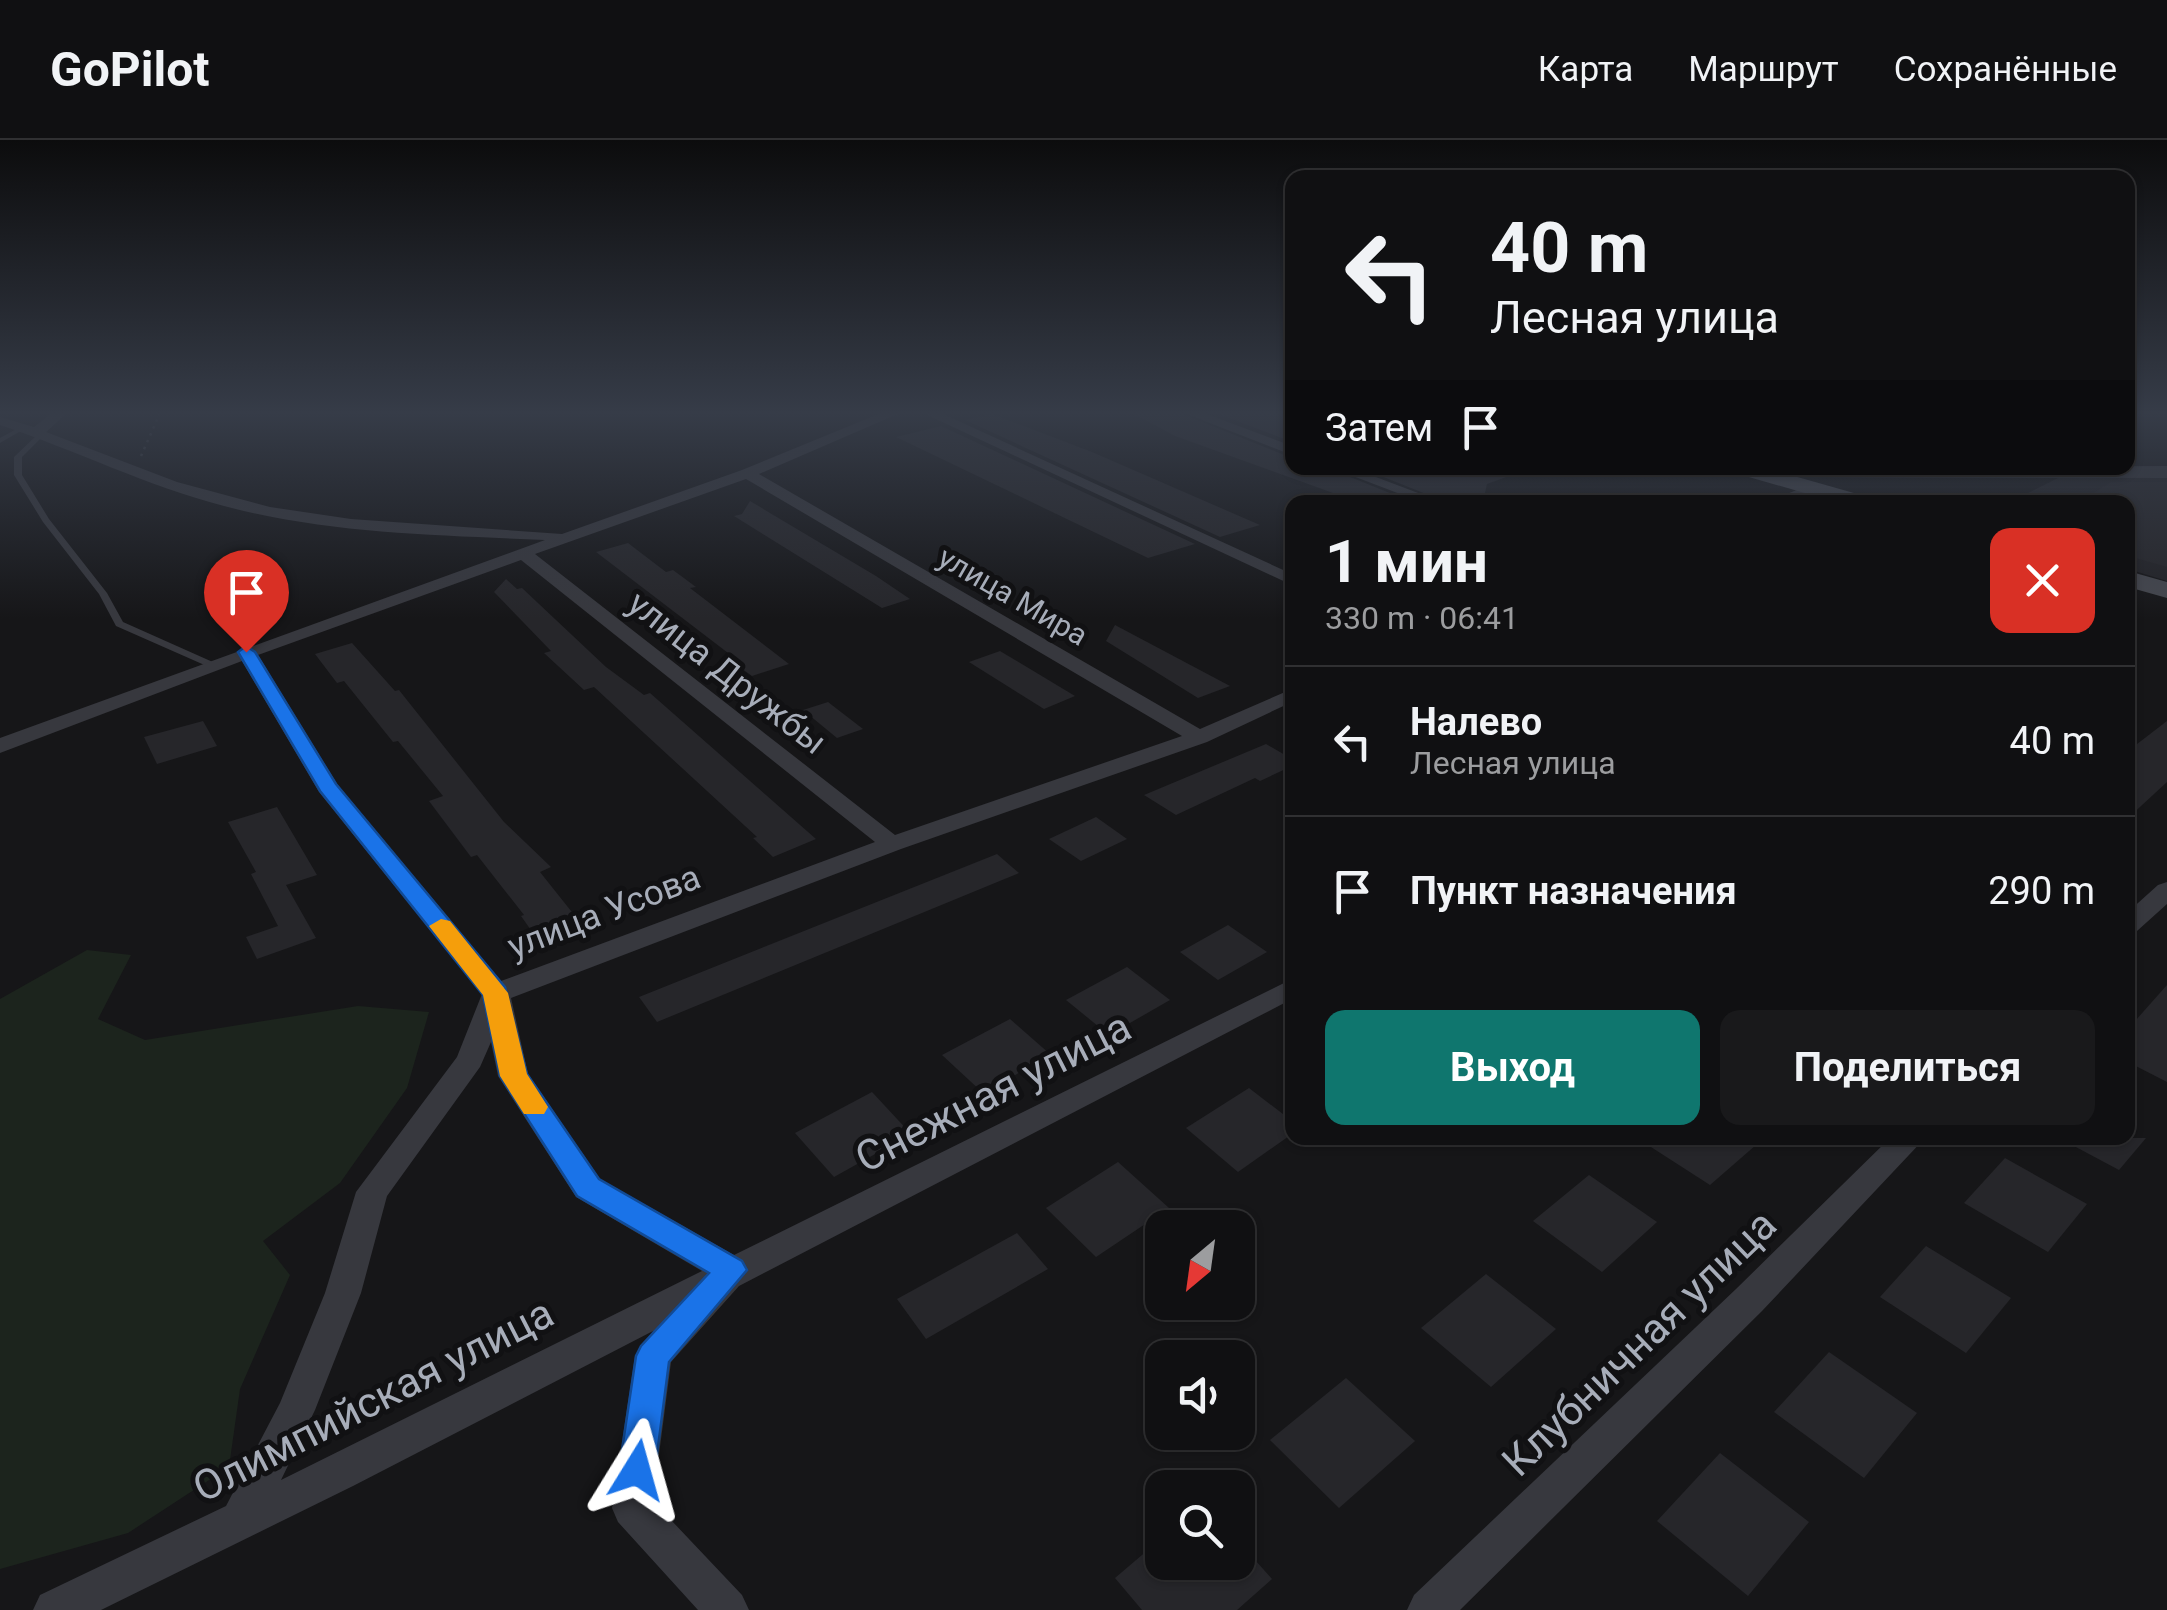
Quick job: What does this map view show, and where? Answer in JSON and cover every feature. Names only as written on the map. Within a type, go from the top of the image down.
[{"type":"main road","points":[[1789,482],[1834,495]]},
{"type":"main road","points":[[2135,581],[2167,590]]},
{"type":"street","points":[[167,482],[226,502],[322,522],[575,536]]},
{"type":"street","points":[[0,746],[246,652],[724,482]]},
{"type":"street","name":"улица Мира","points":[[762,482],[1199,737]]},
{"type":"street","points":[[1077,482],[1285,577]]},
{"type":"street","points":[[1377,482],[1414,495]]},
{"type":"street","points":[[1795,495],[1812,489]]},
{"type":"street","name":"улица Дружбы","points":[[522,553],[892,844]]},
{"type":"street","points":[[246,652],[327,787],[496,993],[513,1076],[588,1188],[731,1270],[653,1356],[632,1508],[727,1610]]},
{"type":"street","name":"улица Усова","points":[[241,1520],[296,1410],[343,1293],[372,1192],[470,1060],[496,993],[892,844],[1199,737],[1285,698]]},
{"type":"street","points":[[2135,919],[2167,890]]},
{"type":"street","name":"Снежная улица","points":[[731,1270],[1285,992]]},
{"type":"street","name":"Клубничная улица","points":[[1429,1610],[1749,1300],[1902,1145]]},
{"type":"street","name":"Олимпийская улица","points":[[55,1610],[241,1520],[731,1270]]},
{"type":"lane","points":[[23,482],[46,520],[103,592],[118,624],[212,665]]},
{"type":"shaded area","points":[[2051,482],[2167,482],[2167,581],[2135,571],[2135,495],[2024,495]]},
{"type":"shaded area","points":[[87,950],[131,955],[98,1019],[145,1040],[358,1006],[429,1012],[407,1088],[340,1183],[263,1241],[290,1275],[240,1389],[229,1467],[128,1533],[0,1569],[0,999]]},
{"type":"building","points":[[989,482],[1061,482],[1195,544],[1148,558]]},
{"type":"building","points":[[1099,482],[1160,482],[1260,525],[1220,537]]},
{"type":"building","points":[[1301,482],[1362,482],[1395,495],[1339,495]]},
{"type":"building","points":[[1395,482],[1494,482],[1487,484],[1485,495],[1428,495]]},
{"type":"building","points":[[2111,482],[2167,482],[2167,567],[2135,558],[2135,495],[2090,495]]},
{"type":"building","points":[[750,501],[910,599],[882,608],[734,516],[742,514]]},
{"type":"building","points":[[628,543],[666,572],[673,570],[696,587],[690,588],[789,664],[752,676],[727,658],[732,656],[596,552]]},
{"type":"building","points":[[506,579],[517,589],[522,588],[606,667],[644,695],[650,693],[816,839],[773,857],[753,838],[757,837],[594,687],[584,690],[544,653],[551,651],[494,592]]},
{"type":"building","points":[[1115,625],[1230,686],[1198,698],[1106,641]]},
{"type":"building","points":[[352,643],[395,691],[399,690],[504,822],[551,867],[540,872],[583,926],[540,943],[521,916],[524,915],[477,855],[471,857],[429,801],[443,796],[344,681],[337,683],[315,654]]},
{"type":"building","points":[[1000,651],[1075,696],[1044,709],[969,662]]},
{"type":"building","points":[[828,702],[863,729],[837,738],[803,710]]},
{"type":"building","points":[[203,721],[217,746],[157,764],[144,737]]},
{"type":"building","points":[[2167,721],[2167,782],[2135,812],[2135,746]]},
{"type":"building","points":[[1266,744],[1285,755],[1285,769],[1260,781],[1255,778],[1176,815],[1144,795]]},
{"type":"building","points":[[277,807],[317,875],[286,885],[316,938],[257,959],[246,937],[278,926],[251,874],[256,872],[228,822]]},
{"type":"building","points":[[1096,817],[1127,839],[1081,861],[1049,839]]},
{"type":"building","points":[[997,854],[1019,873],[657,1022],[639,997]]},
{"type":"building","points":[[1228,925],[1267,952],[1218,980],[1180,952]]},
{"type":"building","points":[[1127,967],[1170,1000],[1109,1035],[1066,1000]]},
{"type":"building","points":[[2167,985],[2167,1082],[2135,1066],[2135,1021]]},
{"type":"building","points":[[1010,1019],[1051,1055],[983,1093],[942,1055]]},
{"type":"building","points":[[1249,1088],[1285,1116],[1285,1139],[1238,1172],[1186,1128]]},
{"type":"building","points":[[872,1092],[911,1134],[834,1177],[795,1133]]},
{"type":"building","points":[[2135,1138],[2146,1138],[2119,1170],[2072,1145],[2135,1145]]},
{"type":"building","points":[[1648,1145],[1756,1145],[1710,1185]]},
{"type":"building","points":[[2005,1158],[2087,1204],[2048,1252],[1964,1203]]},
{"type":"building","points":[[1118,1162],[1169,1208],[1145,1210],[1145,1224],[1096,1257],[1046,1208]]},
{"type":"building","points":[[1589,1175],[1657,1222],[1602,1272],[1533,1221]]},
{"type":"building","points":[[1017,1233],[1048,1269],[926,1339],[897,1299]]},
{"type":"building","points":[[1926,1246],[2011,1298],[1966,1353],[1880,1297]]},
{"type":"building","points":[[1486,1274],[1556,1329],[1491,1387],[1421,1328]]},
{"type":"building","points":[[1829,1352],[1917,1413],[1864,1478],[1774,1412]]},
{"type":"building","points":[[1346,1378],[1415,1441],[1339,1508],[1270,1440]]},
{"type":"building","points":[[1720,1453],[1809,1522],[1748,1596],[1657,1521]]},
{"type":"building","points":[[1145,1552],[1145,1580],[1255,1580],[1255,1560],[1272,1579],[1237,1610],[1142,1610],[1115,1578]]},
{"type":"slow traffic","points":[[441,926],[496,993],[513,1076],[534,1107]]},
{"type":"route","points":[[246,652],[327,787],[496,993],[513,1076],[588,1188],[731,1270],[653,1356],[637,1470]]}]
